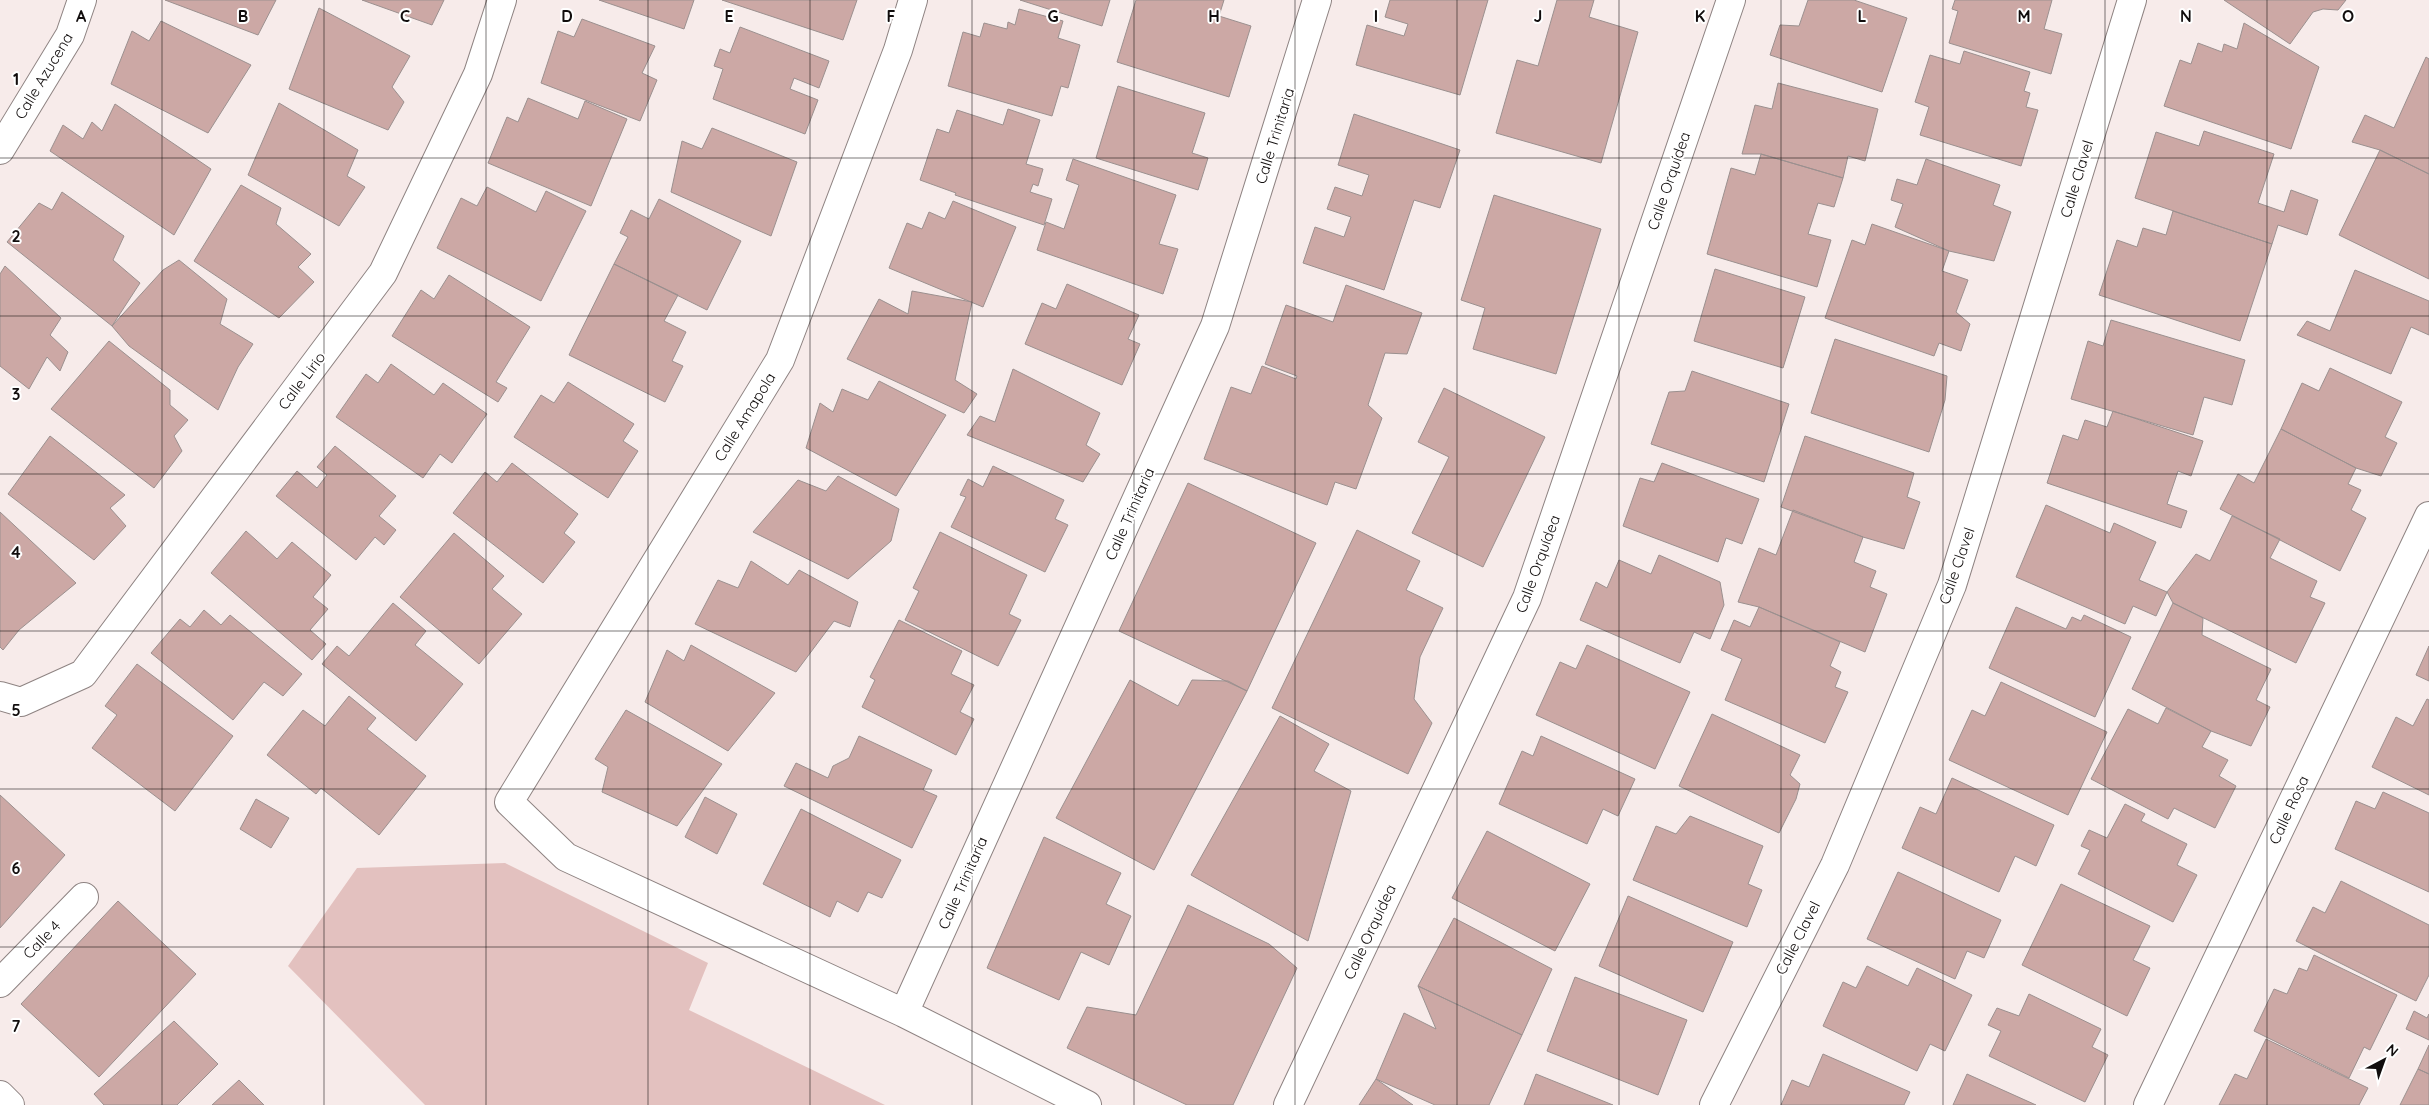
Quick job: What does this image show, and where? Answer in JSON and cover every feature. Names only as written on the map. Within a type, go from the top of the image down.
[{"type":"street","name":"Calle Azucena","points":[[0,150],[70,35],[82,0]]},
{"type":"street","name":"Calle Lirio","points":[[10,699],[83,674],[383,273],[478,74],[502,0]]},
{"type":"street","name":"Calle Amapola","points":[[904,1013],[566,857],[509,802],[780,360],[898,50],[913,0]]},
{"type":"street","name":"Calle Trinitaria","points":[[904,1013],[1215,326],[1317,0]]},
{"type":"street","name":"Calle Orquídea","points":[[1288,1105],[1528,598],[1731,0]]},
{"type":"street","name":"Calle Clavel","points":[[1714,1105],[1835,865],[1952,585],[2132,0]]},
{"type":"street","name":"Calle Rosa","points":[[2148,1105],[2429,516]]},
{"type":"street","name":"Calle 4","points":[[0,983],[84,897]]},
{"type":"street","points":[[904,1013],[1087,1105]]},
{"type":"street","points":[[0,1095],[10,1105]]},
{"type":"shaded area","points":[[505,863],[708,963],[689,1010],[885,1105],[425,1105],[288,966],[357,868]]},
{"type":"building","points":[[165,0],[276,0],[258,35]]},
{"type":"building","points":[[362,0],[444,0],[432,25]]},
{"type":"building","points":[[599,0],[694,0],[684,29]]},
{"type":"building","points":[[722,0],[857,0],[843,40]]},
{"type":"building","points":[[1020,0],[1110,0],[1102,26]]},
{"type":"building","points":[[1136,0],[1224,0],[1219,16],[1251,26],[1229,97],[1117,62]]},
{"type":"building","points":[[1390,0],[1488,0],[1460,95],[1356,65],[1367,25],[1404,36],[1408,24],[1385,17]]},
{"type":"building","points":[[1557,0],[1594,0],[1589,17],[1638,32],[1601,163],[1496,133],[1517,60],[1538,66]]},
{"type":"building","points":[[1808,0],[1854,0],[1907,18],[1882,92],[1770,55],[1780,25],[1799,26]]},
{"type":"building","points":[[1955,0],[2052,0],[2044,29],[2062,34],[2051,74],[1949,43],[1958,11],[1952,9]]},
{"type":"building","points":[[2224,0],[2346,0],[2338,10],[2323,9],[2313,12],[2290,44]]},
{"type":"building","points":[[319,8],[410,56],[392,87],[404,102],[388,130],[289,89]]},
{"type":"building","points":[[1019,9],[1063,21],[1058,38],[1080,45],[1068,88],[1061,86],[1052,116],[948,86],[963,32],[980,37],[984,23],[1007,29],[1008,22],[1015,25]]},
{"type":"building","points":[[582,19],[655,46],[642,73],[657,80],[640,121],[541,83],[558,31],[574,37]]},
{"type":"building","points":[[161,21],[251,65],[208,133],[111,84],[132,31],[149,41]]},
{"type":"building","points":[[2244,23],[2319,67],[2291,149],[2164,106],[2180,60],[2191,64],[2198,43],[2222,52],[2224,44],[2237,49]]},
{"type":"building","points":[[740,27],[829,61],[819,88],[794,78],[790,89],[818,100],[805,134],[713,99],[723,69],[714,66],[720,49],[730,53]]},
{"type":"building","points":[[1964,51],[2030,72],[2024,91],[2030,93],[2026,107],[2038,110],[2021,166],[1920,135],[1929,107],[1915,102],[1930,55],[1960,64]]},
{"type":"building","points":[[2426,57],[2429,59],[2429,174],[2380,150],[2352,142],[2365,115],[2394,128]]},
{"type":"building","points":[[1778,83],[1878,109],[1865,161],[1848,156],[1843,178],[1761,154],[1742,154],[1755,105],[1772,109]]},
{"type":"building","points":[[1118,86],[1205,113],[1192,153],[1208,158],[1198,190],[1096,158]]},
{"type":"building","points":[[528,98],[578,119],[585,101],[627,119],[591,206],[488,163],[507,117],[518,122]]},
{"type":"building","points":[[279,103],[358,150],[347,176],[365,187],[339,226],[248,175]]},
{"type":"building","points":[[115,104],[211,169],[174,235],[50,151],[63,125],[83,139],[92,122],[102,131]]},
{"type":"building","points":[[1008,109],[1040,120],[1026,164],[1043,169],[1038,186],[1033,184],[1030,192],[1052,199],[1044,225],[955,195],[956,193],[920,180],[937,129],[949,133],[957,110],[1003,125]]},
{"type":"building","points":[[1354,114],[1460,150],[1440,208],[1414,200],[1384,290],[1303,263],[1315,227],[1344,237],[1351,217],[1327,209],[1335,187],[1362,196],[1369,175],[1338,165]]},
{"type":"building","points":[[712,128],[797,162],[771,236],[671,192],[682,141],[702,149]]},
{"type":"building","points":[[2204,131],[2274,154],[2258,203],[2284,212],[2291,190],[2318,200],[2307,235],[2278,225],[2272,244],[2135,198],[2156,132],[2199,146]]},
{"type":"building","points":[[2380,150],[2429,174],[2429,279],[2339,235]]},
{"type":"building","points":[[1761,154],[1843,178],[1834,207],[1818,203],[1808,234],[1831,240],[1817,287],[1707,254],[1731,168],[1755,175]]},
{"type":"building","points":[[1073,159],[1176,195],[1159,244],[1178,249],[1163,294],[1037,250],[1046,222],[1064,229],[1079,185],[1066,180]]},
{"type":"building","points":[[1926,159],[2000,185],[1993,205],[2011,212],[1994,261],[1949,251],[1895,227],[1903,204],[1891,200],[1897,179],[1917,185]]},
{"type":"building","points":[[241,185],[281,208],[276,224],[311,254],[298,267],[314,282],[279,318],[194,261]]},
{"type":"building","points":[[487,187],[536,212],[546,191],[586,211],[541,301],[437,248],[461,198],[477,206]]},
{"type":"building","points":[[62,192],[124,236],[113,260],[140,283],[112,326],[7,242],[39,203],[52,210]]},
{"type":"building","points":[[1494,195],[1601,229],[1556,374],[1473,349],[1485,308],[1461,300]]},
{"type":"building","points":[[659,199],[741,241],[707,310],[614,264],[628,237],[620,233],[631,210],[649,219]]},
{"type":"building","points":[[953,201],[1016,227],[983,307],[889,268],[907,223],[922,229],[929,212],[945,219]]},
{"type":"building","points":[[2173,211],[2272,244],[2240,341],[2099,295],[2117,240],[2137,247],[2143,228],[2166,235]]},
{"type":"building","points":[[1872,224],[1949,251],[1942,271],[1968,280],[1956,312],[1970,324],[1961,351],[1939,343],[1934,356],[1825,318],[1852,240],[1865,245]]},
{"type":"building","points":[[179,260],[227,299],[220,324],[253,344],[238,367],[218,410],[129,346],[112,326],[163,270]]},
{"type":"building","points":[[614,264],[678,295],[664,321],[686,332],[672,361],[683,366],[665,402],[569,355]]},
{"type":"building","points":[[5,266],[61,318],[50,335],[68,352],[60,371],[47,357],[29,389],[0,366],[0,274]]},
{"type":"building","points":[[1715,269],[1805,297],[1783,368],[1694,341]]},
{"type":"building","points":[[2355,270],[2429,301],[2429,335],[2411,327],[2391,374],[2297,335],[2307,321],[2330,331]]},
{"type":"building","points":[[449,275],[530,327],[496,382],[507,388],[498,402],[392,336],[421,290],[434,299]]},
{"type":"building","points":[[1067,284],[1139,315],[1128,339],[1140,344],[1122,385],[1025,344],[1042,303],[1056,309]]},
{"type":"building","points":[[1346,285],[1422,313],[1407,354],[1385,353],[1368,405],[1382,418],[1356,489],[1335,482],[1327,505],[1204,459],[1231,387],[1251,394],[1262,366],[1296,379],[1297,376],[1265,364],[1286,305],[1333,322]]},
{"type":"building","points":[[912,291],[972,302],[955,380],[977,394],[964,413],[847,359],[879,299],[908,314]]},
{"type":"building","points":[[2111,320],[2245,360],[2232,405],[2204,397],[2193,435],[2071,399],[2088,341],[2103,346]]},
{"type":"building","points":[[1835,339],[1947,376],[1945,400],[1929,452],[1811,413]]},
{"type":"building","points":[[109,341],[170,390],[170,405],[188,420],[174,436],[182,451],[154,488],[51,409]]},
{"type":"building","points":[[391,364],[434,395],[443,383],[487,414],[452,463],[440,454],[423,478],[336,417],[366,374],[378,383]]},
{"type":"building","points":[[2330,368],[2402,402],[2385,437],[2397,443],[2381,476],[2356,468],[2281,429],[2302,383],[2319,391]]},
{"type":"building","points":[[1013,369],[1100,413],[1086,445],[1100,454],[1083,482],[967,435],[980,416],[995,422]]},
{"type":"building","points":[[1692,371],[1789,404],[1764,482],[1651,444],[1669,392],[1685,391]]},
{"type":"building","points":[[879,381],[946,415],[896,496],[806,448],[820,403],[833,412],[842,389],[868,400]]},
{"type":"building","points":[[568,382],[634,424],[623,441],[638,451],[608,498],[514,437],[541,395],[554,403]]},
{"type":"building","points":[[1444,388],[1545,437],[1483,567],[1412,533],[1449,457],[1418,442]]},
{"type":"building","points":[[2113,411],[2203,441],[2191,476],[2178,471],[2167,504],[2187,511],[2181,528],[2047,483],[2063,435],[2078,440],[2085,420],[2107,427]]},
{"type":"building","points":[[2281,429],[2356,468],[2348,484],[2361,490],[2351,510],[2366,518],[2340,571],[2220,509],[2238,474],[2254,483]]},
{"type":"building","points":[[50,436],[125,495],[110,508],[126,526],[94,560],[8,494]]},
{"type":"building","points":[[1805,436],[1914,473],[1907,497],[1920,502],[1904,549],[1863,537],[1781,507]]},
{"type":"building","points":[[335,446],[396,496],[379,516],[396,530],[384,545],[375,537],[356,560],[276,496],[297,471],[317,488],[327,475],[317,467]]},
{"type":"building","points":[[512,463],[578,514],[564,533],[575,542],[543,583],[453,513],[485,472],[497,482]]},
{"type":"building","points":[[1662,463],[1759,499],[1742,544],[1726,538],[1718,562],[1623,526],[1640,478],[1654,482]]},
{"type":"building","points":[[993,466],[1064,500],[1055,519],[1068,525],[1045,572],[951,527],[966,497],[960,495],[968,479],[983,487]]},
{"type":"building","points":[[838,476],[899,509],[891,541],[848,579],[753,532],[798,480],[826,491]]},
{"type":"building","points":[[1188,483],[1316,543],[1247,691],[1119,631]]},
{"type":"building","points":[[2046,505],[2110,533],[2114,523],[2156,542],[2139,580],[2167,592],[2156,616],[2133,606],[2125,624],[2016,577]]},
{"type":"building","points":[[1793,510],[1863,537],[1854,562],[1876,571],[1870,587],[1887,594],[1865,652],[1759,607],[1738,602],[1759,548],[1776,555]]},
{"type":"building","points":[[0,512],[76,583],[19,630],[3,650],[0,647]]},
{"type":"building","points":[[2232,516],[2280,539],[2270,558],[2317,581],[2310,597],[2325,603],[2296,663],[2173,603],[2167,592],[2196,554],[2210,561]]},
{"type":"building","points":[[1357,530],[1420,561],[1406,590],[1443,608],[1420,657],[1414,699],[1432,723],[1408,774],[1272,708]]},
{"type":"building","points":[[246,531],[277,559],[292,542],[331,575],[313,597],[328,609],[310,630],[326,644],[312,660],[211,573]]},
{"type":"building","points":[[940,532],[1027,575],[1009,614],[1021,620],[998,666],[905,620],[919,591],[913,588]]},
{"type":"building","points":[[454,533],[504,576],[492,589],[522,614],[479,664],[400,597]]},
{"type":"building","points":[[1659,555],[1720,582],[1724,605],[1710,639],[1694,632],[1680,663],[1580,620],[1596,582],[1607,588],[1619,560],[1651,574]]},
{"type":"building","points":[[751,561],[788,585],[799,570],[858,602],[850,627],[834,621],[796,672],[695,624],[718,580],[738,588]]},
{"type":"building","points":[[393,603],[426,631],[415,645],[463,684],[416,741],[322,664],[337,646],[349,656]]},
{"type":"building","points":[[2173,603],[2203,618],[2202,635],[2271,669],[2256,700],[2270,707],[2251,746],[2211,731],[2132,689]]},
{"type":"building","points":[[1759,607],[1840,642],[1830,666],[1841,672],[1835,687],[1848,692],[1825,743],[1725,700],[1742,659],[1721,650],[1734,620],[1750,627]]},
{"type":"building","points":[[2016,607],[2066,629],[2072,617],[2081,621],[2084,615],[2131,637],[2095,717],[1989,668]]},
{"type":"building","points":[[204,610],[221,625],[230,615],[302,674],[283,696],[264,682],[233,720],[151,653],[180,619],[190,627]]},
{"type":"building","points":[[899,620],[962,651],[951,674],[974,685],[960,712],[974,719],[956,755],[862,707],[875,680],[870,677]]},
{"type":"building","points":[[691,645],[775,693],[728,751],[645,702],[667,650],[684,661]]},
{"type":"building","points":[[1587,645],[1690,692],[1655,769],[1536,715],[1560,662],[1576,669]]},
{"type":"building","points":[[2429,646],[2429,681],[2416,675]]},
{"type":"building","points":[[137,664],[233,736],[175,811],[92,748],[117,715],[105,706]]},
{"type":"building","points":[[1130,680],[1178,706],[1192,680],[1228,681],[1247,691],[1154,870],[1056,818]]},
{"type":"building","points":[[2001,682],[2107,732],[2068,815],[1949,760],[1972,710],[1985,716]]},
{"type":"building","points":[[349,696],[376,718],[367,729],[426,776],[379,835],[321,788],[316,794],[267,755],[303,710],[325,726]]},
{"type":"building","points":[[2427,699],[2429,700],[2429,795],[2372,767],[2396,717],[2413,726]]},
{"type":"building","points":[[2166,708],[2211,731],[2202,747],[2228,760],[2219,776],[2236,786],[2215,828],[2174,808],[2168,819],[2091,779],[2128,709],[2158,724]]},
{"type":"building","points":[[626,710],[722,764],[677,826],[602,792],[608,767],[595,759]]},
{"type":"building","points":[[1712,714],[1800,755],[1790,775],[1800,784],[1796,799],[1779,833],[1679,786]]},
{"type":"building","points":[[1280,716],[1329,744],[1314,771],[1351,791],[1308,941],[1191,875]]},
{"type":"building","points":[[859,736],[932,770],[923,790],[937,796],[912,848],[784,786],[796,763],[828,778],[833,766],[849,758]]},
{"type":"building","points":[[1541,736],[1635,779],[1618,816],[1603,809],[1587,844],[1499,804],[1522,751],[1533,756]]},
{"type":"building","points":[[1952,778],[2054,825],[2036,866],[2015,856],[1999,892],[1902,848],[1920,807],[1936,814]]},
{"type":"building","points":[[2383,792],[2429,813],[2429,892],[2335,849],[2356,801],[2375,809]]},
{"type":"building","points":[[0,795],[65,855],[0,928]]},
{"type":"building","points":[[705,797],[737,814],[717,854],[685,837]]},
{"type":"building","points":[[256,799],[289,818],[271,848],[240,829]]},
{"type":"building","points":[[2125,804],[2145,814],[2141,821],[2187,844],[2177,865],[2197,875],[2173,922],[2078,874],[2090,850],[2081,846],[2089,830],[2107,838]]},
{"type":"building","points":[[801,809],[901,860],[882,898],[868,892],[858,912],[837,901],[830,917],[763,884]]},
{"type":"building","points":[[1690,816],[1763,846],[1748,884],[1762,890],[1747,927],[1633,880],[1656,826],[1676,834]]},
{"type":"building","points":[[1487,831],[1590,884],[1555,951],[1452,898]]},
{"type":"building","points":[[1044,837],[1121,873],[1106,904],[1131,916],[1109,965],[1081,952],[1059,1000],[987,968]]},
{"type":"building","points":[[1898,872],[2001,920],[1984,958],[1967,951],[1955,979],[1867,939]]},
{"type":"building","points":[[2341,881],[2429,925],[2429,975],[2416,1001],[2296,941],[2313,907],[2325,913]]},
{"type":"building","points":[[2061,884],[2150,926],[2133,960],[2150,968],[2127,1016],[2022,965]]},
{"type":"building","points":[[1628,896],[1733,942],[1703,1012],[1599,966]]},
{"type":"building","points":[[118,901],[196,974],[99,1077],[21,1004]]},
{"type":"building","points":[[1188,905],[1269,944],[1297,968],[1233,1105],[1187,1105],[1067,1048],[1087,1007],[1136,1015]]},
{"type":"building","points":[[1454,918],[1552,969],[1522,1035],[1418,986]]},
{"type":"building","points":[[2314,955],[2397,995],[2370,1050],[2364,1047],[2349,1078],[2254,1031],[2274,989],[2287,994],[2299,968],[2307,971]]},
{"type":"building","points":[[1867,966],[1908,986],[1917,968],[1972,995],[1945,1051],[1930,1044],[1917,1071],[1823,1026],[1843,982],[1856,988]]},
{"type":"building","points":[[1575,977],[1687,1020],[1658,1095],[1547,1051]]},
{"type":"building","points":[[1418,986],[1522,1035],[1489,1105],[1435,1105],[1376,1079],[1404,1013],[1436,1029]]},
{"type":"building","points":[[2029,994],[2101,1029],[2092,1047],[2108,1055],[2085,1102],[1989,1056],[2001,1031],[1988,1025],[1997,1008],[2019,1016]]},
{"type":"building","points":[[2414,1011],[2427,1018],[2429,1014],[2429,1040],[2406,1029]]},
{"type":"building","points":[[174,1021],[218,1064],[177,1105],[104,1105],[94,1094]]},
{"type":"building","points":[[2266,1039],[2368,1088],[2359,1105],[2219,1105],[2235,1074],[2247,1079]]},
{"type":"building","points":[[2429,1045],[2429,1074],[2418,1069]]},
{"type":"building","points":[[1823,1054],[1910,1092],[1904,1105],[1781,1105],[1792,1080],[1809,1087]]},
{"type":"building","points":[[2418,1069],[2429,1074],[2429,1105],[2400,1105]]},
{"type":"building","points":[[1536,1074],[1613,1105],[1524,1105]]},
{"type":"building","points":[[1967,1074],[2036,1105],[1953,1105]]},
{"type":"building","points":[[1376,1079],[1413,1105],[1359,1105]]},
{"type":"building","points":[[239,1080],[264,1105],[212,1105]]}]
